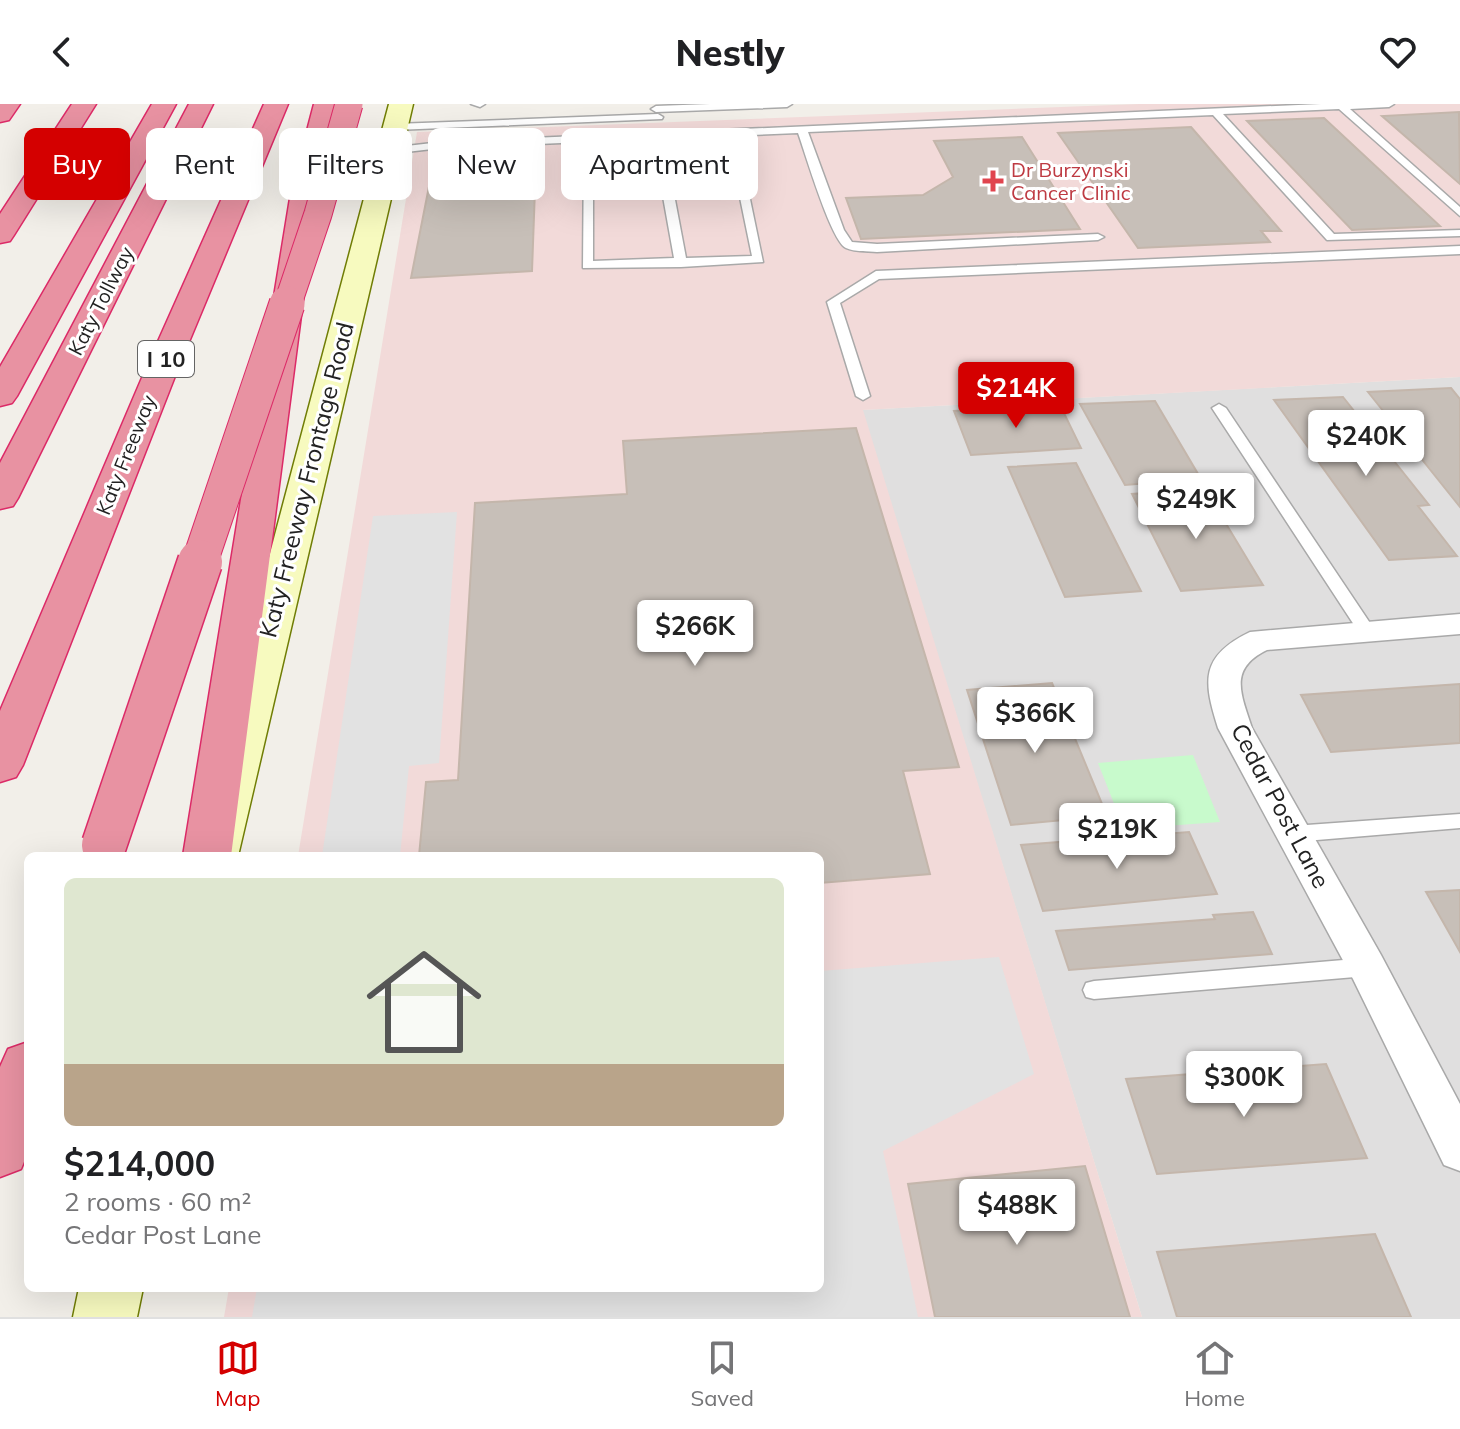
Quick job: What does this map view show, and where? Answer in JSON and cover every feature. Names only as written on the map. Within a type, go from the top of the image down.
[{"type":"highway","points":[[1,235],[84,104]]},
{"type":"highway","name":"Katy Tollway","points":[[0,396],[164,104]]},
{"type":"highway","name":"Katy Tollway","points":[[0,498],[201,104]]},
{"type":"highway","name":"Katy Freeway","points":[[0,765],[163,366],[276,104]]},
{"type":"highway","points":[[208,852],[304,192],[326,104]]},
{"type":"highway","points":[[102,850],[313,229],[349,104]]},
{"type":"highway","points":[[0,115],[4,105]]},
{"type":"highway","points":[[0,725],[60,616]]},
{"type":"highway","points":[[0,1149],[24,1079]]},
{"type":"main road","name":"Katy Freeway Frontage Road","points":[[215,852],[379,200]]},
{"type":"main road","points":[[105,1317],[110,1292]]},
{"type":"street","name":"Cedar Post Lane","points":[[1460,624],[1261,640],[1233,654],[1223,674],[1222,687],[1235,728],[1372,978],[1460,1150]]},
{"type":"lane","points":[[473,124],[477,104]]},
{"type":"lane","points":[[412,131],[657,110],[787,104]]},
{"type":"lane","points":[[758,133],[949,117],[1389,104]]},
{"type":"lane","points":[[1341,106],[1460,213]]},
{"type":"lane","points":[[1214,110],[1331,238],[1460,233]]},
{"type":"lane","points":[[801,128],[838,230],[848,245],[877,248],[1098,237]]},
{"type":"lane","points":[[412,137],[441,145],[561,144]]},
{"type":"lane","points":[[412,140],[441,154],[561,151]]},
{"type":"lane","points":[[588,200],[587,265],[759,259],[746,200]]},
{"type":"lane","points":[[670,200],[681,263]]},
{"type":"lane","points":[[863,396],[833,302],[876,275],[1460,250]]},
{"type":"lane","points":[[1219,408],[1366,630]]},
{"type":"lane","points":[[1293,834],[1460,821]]},
{"type":"lane","points":[[1094,990],[1372,978]]},
{"type":"shaded area","points":[[1139,104],[1460,104],[1460,377],[863,410],[1142,1317],[224,1317],[228,1292],[824,1292],[824,852],[299,852],[406,200],[412,200],[412,162],[417,132],[428,132],[428,200],[545,200],[545,128],[520,128]]},
{"type":"shaded area","points":[[1460,377],[1460,1317],[1142,1317],[862,410]]},
{"type":"shaded area","points":[[457,512],[439,763],[409,766],[400,852],[323,852],[373,516]]},
{"type":"shaded area","points":[[999,957],[1034,1074],[883,1151],[918,1317],[252,1317],[256,1292],[824,1292],[824,971]]},
{"type":"green space","points":[[1193,755],[1220,822],[1124,829],[1098,763]]},
{"type":"building","points":[[1459,112],[1460,184],[1382,116]]},
{"type":"building","points":[[1324,118],[1440,226],[1352,230],[1247,121]]},
{"type":"building","points":[[1191,127],[1281,231],[1261,231],[1270,242],[1138,248],[1058,133]]},
{"type":"building","points":[[1022,137],[1080,229],[861,239],[846,198],[923,195],[953,177],[934,141]]},
{"type":"building","points":[[428,191],[428,200],[535,200],[532,271],[411,278]]},
{"type":"building","points":[[1451,388],[1460,399],[1460,507],[1368,392]]},
{"type":"building","points":[[1343,397],[1429,505],[1418,506],[1457,556],[1389,560],[1274,400]]},
{"type":"building","points":[[1155,401],[1201,479],[1125,485],[1080,404]]},
{"type":"building","points":[[1060,405],[1081,448],[971,455],[954,411]]},
{"type":"building","points":[[856,428],[959,767],[903,771],[930,874],[824,883],[824,852],[419,852],[426,782],[458,780],[475,503],[627,494],[623,441]]},
{"type":"building","points":[[1076,463],[1141,591],[1065,597],[1008,467]]},
{"type":"building","points":[[1205,489],[1263,585],[1181,591],[1132,494]]},
{"type":"building","points":[[1052,683],[1107,816],[1011,825],[967,690]]},
{"type":"building","points":[[1460,684],[1460,743],[1331,752],[1301,695]]},
{"type":"building","points":[[1189,832],[1217,894],[1043,911],[1021,845]]},
{"type":"building","points":[[1460,890],[1460,952],[1426,892]]},
{"type":"building","points":[[1253,912],[1272,954],[1069,970],[1056,931],[1215,919],[1213,915]]},
{"type":"building","points":[[1326,1064],[1367,1158],[1157,1174],[1126,1079]]},
{"type":"building","points":[[1085,1166],[1130,1317],[935,1317],[908,1184]]},
{"type":"building","points":[[1375,1234],[1411,1317],[1177,1317],[1157,1252]]},
{"type":"place","name":"Dr Burzynski Cancer Clinic","points":[[993,181]]}]
